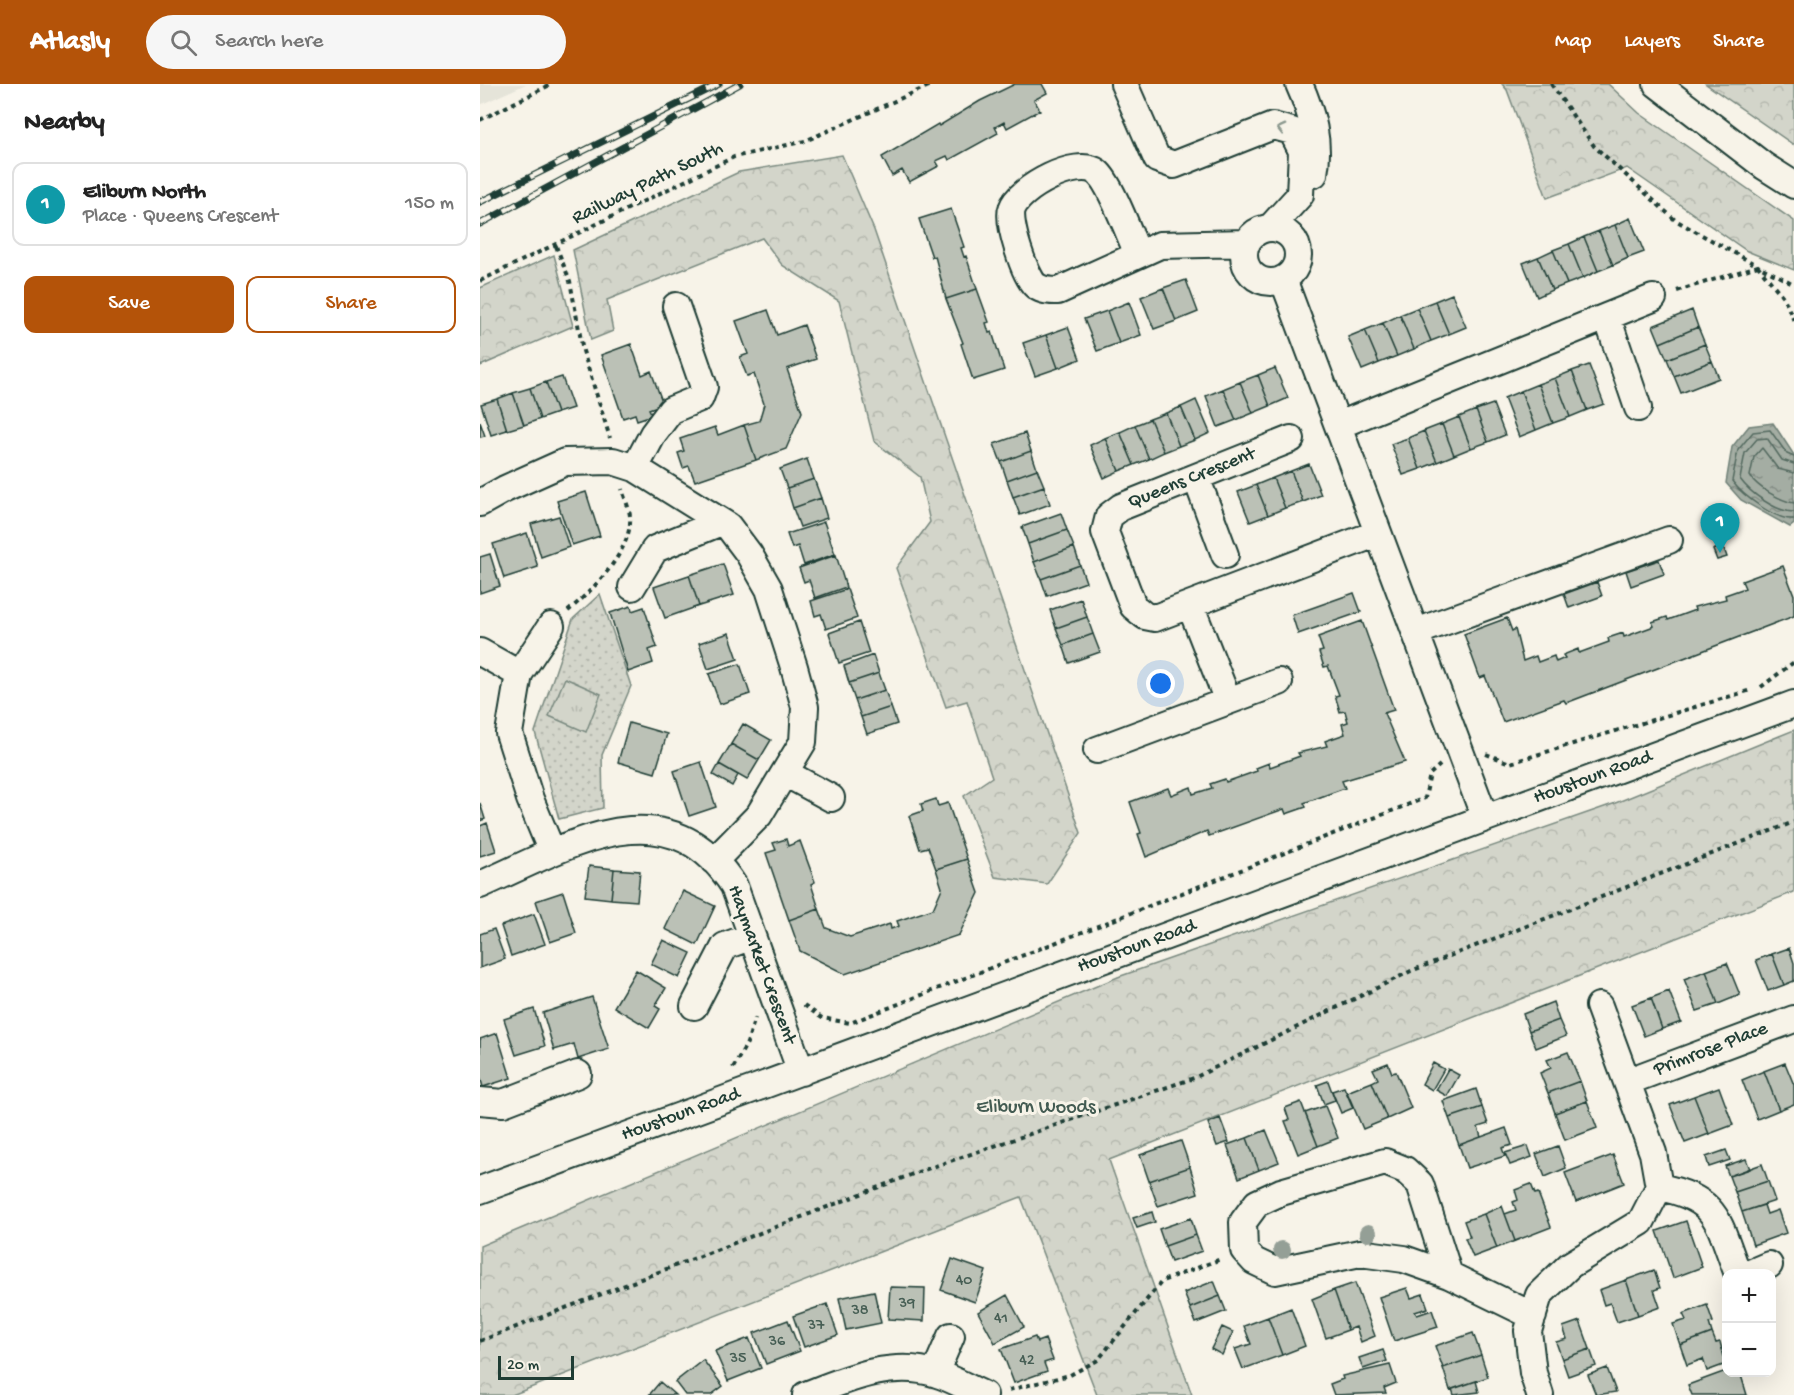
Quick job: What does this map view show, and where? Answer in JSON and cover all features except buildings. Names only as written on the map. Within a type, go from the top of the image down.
[{"type":"street","points":[[1124,84],[1157,159],[1174,165],[1273,126],[1292,131],[1302,151],[1300,195],[1270,228],[1252,235],[1244,254],[1250,271]]},
{"type":"street","points":[[1293,238],[1314,171],[1317,143],[1310,109],[1299,84]]},
{"type":"street","points":[[1657,84],[1755,159],[1794,185]]},
{"type":"street","points":[[1138,254],[1107,186],[1097,172],[1084,168],[1070,168],[1018,196],[1011,211],[1012,225],[1023,264],[1034,285],[1045,290],[1058,291],[1160,245],[1247,243]]},
{"type":"street","points":[[1218,243],[1256,277],[1268,281],[1283,279],[1292,272],[1298,262],[1298,253],[1293,238],[1286,232],[1270,228]]},
{"type":"street","points":[[1283,279],[1485,818]]},
{"type":"street","points":[[1339,425],[1653,298]]},
{"type":"street","points":[[635,468],[653,434],[671,410],[700,398],[704,387],[676,306]]},
{"type":"street","points":[[1606,317],[1638,408]]},
{"type":"street","name":"Queens Crescent","points":[[1291,440],[1121,507],[1109,516],[1105,532],[1133,606],[1145,616],[1155,618],[1191,607],[1378,533]]},
{"type":"street","points":[[480,503],[565,462],[613,461],[635,468],[728,526],[749,554],[769,589],[805,707],[803,742],[787,774],[759,815],[714,861]]},
{"type":"street","points":[[1196,477],[1225,555]]},
{"type":"street","points":[[632,587],[655,549],[721,522]]},
{"type":"street","points":[[1416,632],[1668,540]]},
{"type":"street","points":[[1191,607],[1228,701]]},
{"type":"street","points":[[551,626],[519,674],[509,733],[552,852]]},
{"type":"street","points":[[480,652],[519,674]]},
{"type":"street","points":[[1096,750],[1279,682]]},
{"type":"street","name":"Houstoun Road","points":[[480,1190],[1794,704]]},
{"type":"street","points":[[787,774],[831,798]]},
{"type":"street","name":"Haymarket Crescent","points":[[480,885],[583,839],[617,830],[654,830],[688,841],[714,861],[734,886],[801,1072]]},
{"type":"street","points":[[694,1006],[725,946],[752,936]]},
{"type":"street","name":"Primrose Place","points":[[1599,1006],[1629,1081],[1653,1153],[1659,1187]]},
{"type":"street","name":"Primrose Place","points":[[1629,1081],[1794,1018]]},
{"type":"street","points":[[480,1101],[503,1103],[578,1074]]},
{"type":"street","points":[[1449,1275],[1420,1184],[1405,1170],[1385,1162],[1340,1174],[1257,1203],[1243,1222],[1244,1250],[1254,1261],[1275,1271],[1360,1253],[1404,1259],[1449,1275],[1533,1316]]},
{"type":"street","points":[[1540,1395],[1533,1373],[1528,1331],[1539,1295],[1570,1265],[1641,1222],[1659,1187],[1686,1192],[1713,1210],[1736,1269]]},
{"type":"street","points":[[935,1373],[951,1336]]},
{"type":"street","points":[[806,1395],[848,1379],[895,1368],[935,1373],[995,1393]]},
{"type":"path","points":[[480,120],[552,84]]},
{"type":"path","name":"Railway Path South","points":[[480,281],[735,157],[805,141],[933,84]]},
{"type":"path","points":[[1551,84],[1594,146],[1675,220],[1794,285]]},
{"type":"path","points":[[1653,298],[1758,266]]},
{"type":"path","points":[[1758,266],[1784,298],[1794,321]]},
{"type":"path","points":[[722,1073],[733,1068],[747,1043],[756,1014],[775,1004],[799,1001],[822,1017],[850,1023],[1425,798],[1430,774],[1444,760],[1473,752],[1490,754],[1510,763],[1763,687],[1794,662]]},
{"type":"path","points":[[480,1341],[918,1172],[1194,1078],[1411,971],[1794,822]]},
{"type":"path","points":[[995,1393],[1070,1376],[1098,1360],[1162,1281],[1244,1250]]},
{"type":"shaded area","points":[[480,84],[526,84],[480,105]]},
{"type":"green space","points":[[1502,84],[1608,84],[1639,113],[1794,221],[1794,270],[1747,251],[1627,168],[1547,198],[1507,90]]},
{"type":"green space","points":[[1706,84],[1794,84],[1794,145]]},
{"type":"green space","points":[[842,155],[874,230],[1081,833],[1047,884],[995,877],[964,796],[992,777],[967,701],[946,707],[896,568],[930,522],[920,477],[874,441],[839,301],[782,265],[762,238],[607,300],[613,331],[591,340],[573,250],[739,172]]},
{"type":"green space","points":[[554,255],[573,326],[480,366],[480,288]]},
{"type":"green space","points":[[600,594],[631,686],[602,755],[603,808],[559,819],[535,732],[573,619]]},
{"type":"green space","points":[[565,678],[601,694],[586,732],[549,716]]},
{"type":"green space","name":"Eliburn Woods","points":[[1794,730],[1794,892],[1109,1160],[1192,1395],[1097,1395],[1021,1197],[512,1395],[480,1395],[480,1246],[1118,977],[1613,804]]},
{"type":"water","points":[[1773,423],[1794,455],[1794,524],[1790,527],[1741,500],[1726,483],[1732,447],[1749,426]]},
{"type":"railway","points":[[480,202],[719,84]]},
{"type":"railway","points":[[480,224],[740,84]]},
{"type":"place","name":"Eliburn North","points":[[1720,553]]}]
